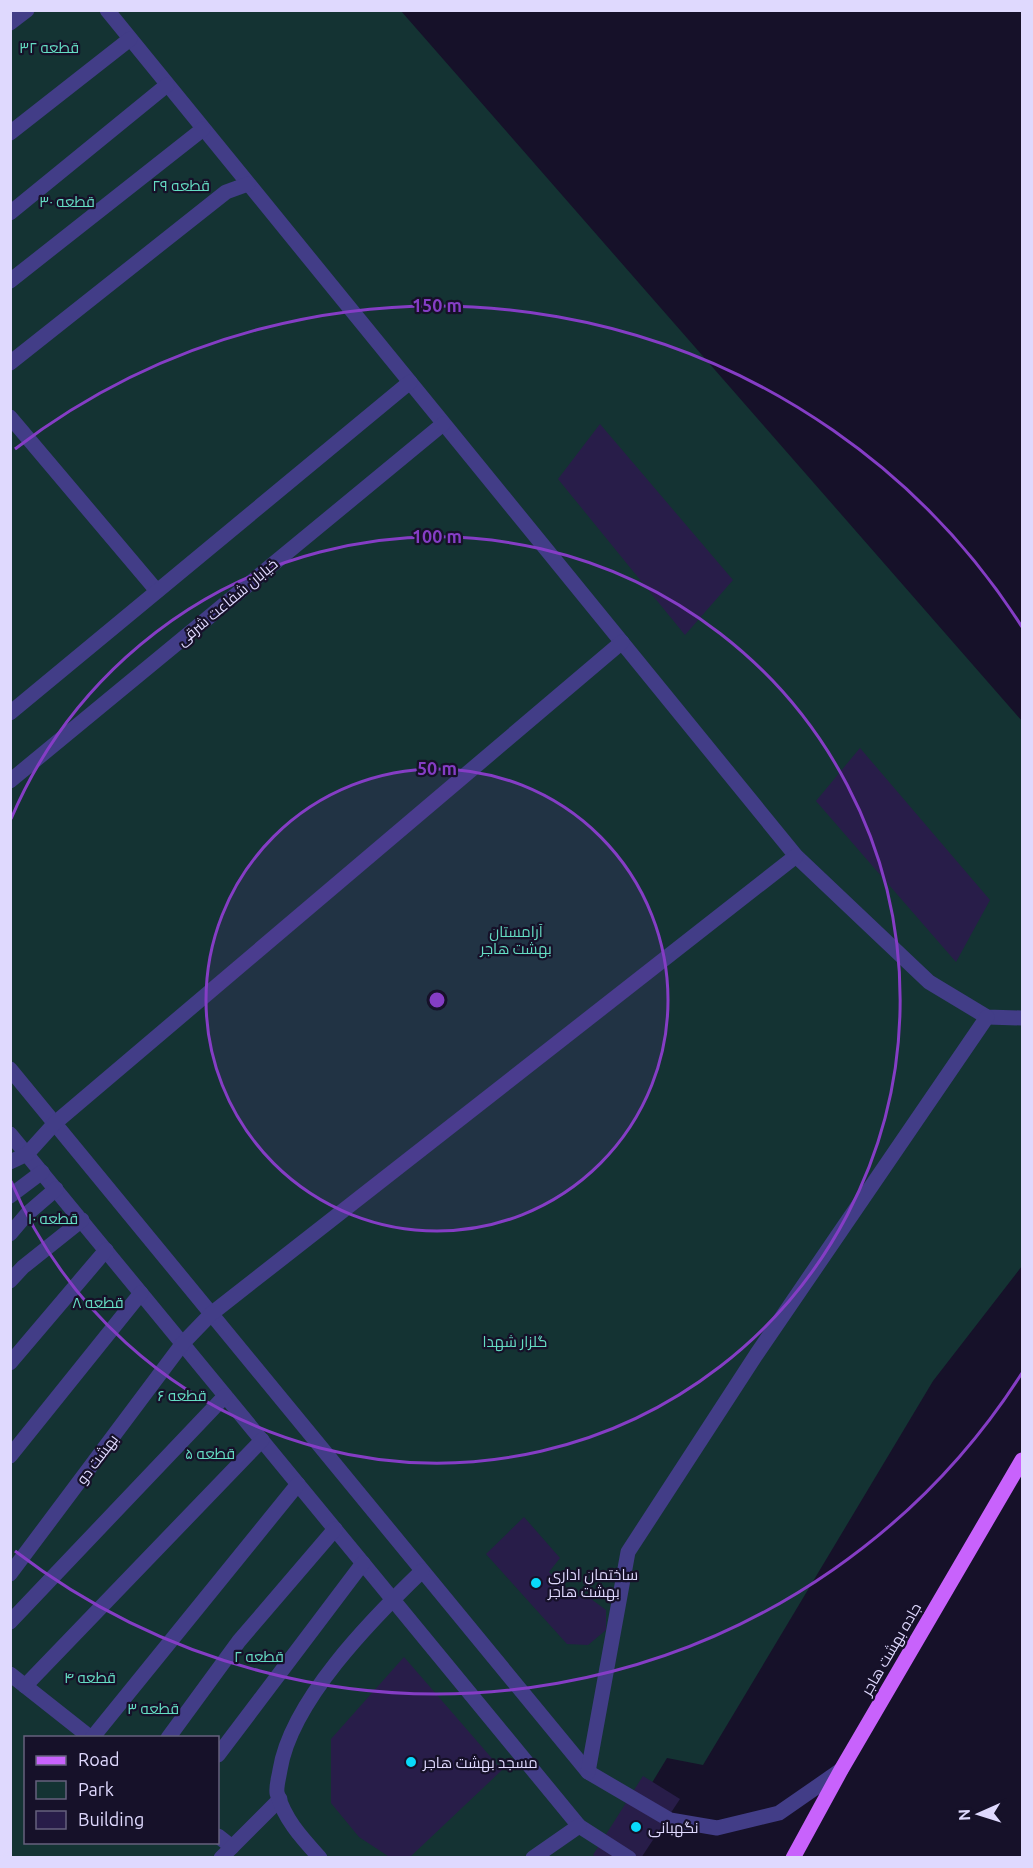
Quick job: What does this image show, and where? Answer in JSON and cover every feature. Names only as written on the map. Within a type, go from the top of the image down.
[{"type":"main road","name":"جاده بهشت هاجر","points":[[793,1857],[841,1770],[1023,1460]]},
{"type":"street","points":[[10,23],[27,10]]},
{"type":"street","points":[[107,10],[796,856],[929,982],[987,1017],[1023,1018]]},
{"type":"street","points":[[10,132],[130,39]]},
{"type":"street","points":[[10,213],[167,85]]},
{"type":"street","points":[[10,281],[203,129]]},
{"type":"street","points":[[10,363],[226,192],[248,184]]},
{"type":"street","points":[[10,712],[410,382]]},
{"type":"street","points":[[10,417],[157,591]]},
{"type":"street","name":"خیابان شفاعت شرقی","points":[[10,781],[443,424]]},
{"type":"street","points":[[10,1162],[27,1154],[55,1123],[621,642]]},
{"type":"street","name":"بهشت دو","points":[[10,1574],[183,1343],[211,1314],[796,856]]},
{"type":"street","points":[[588,1772],[628,1552],[756,1355],[987,1017]]},
{"type":"street","points":[[10,1069],[588,1772],[670,1820],[717,1828],[779,1813],[841,1770]]},
{"type":"street","points":[[10,1134],[579,1826],[629,1857]]},
{"type":"street","points":[[10,1196],[42,1172]]},
{"type":"street","points":[[10,1234],[27,1214],[56,1189]]},
{"type":"street","points":[[10,1281],[23,1267],[82,1220]]},
{"type":"street","points":[[10,1363],[106,1250]]},
{"type":"street","points":[[10,1456],[141,1293]]},
{"type":"street","points":[[10,1622],[225,1396]]},
{"type":"street","points":[[25,1686],[262,1440]]},
{"type":"street","points":[[93,1736],[298,1484]]},
{"type":"street","points":[[169,1736],[239,1641],[335,1529]]},
{"type":"street","points":[[219,1754],[363,1563]]},
{"type":"street","points":[[320,1857],[290,1826],[276,1790],[283,1751],[310,1695],[393,1599],[422,1571]]},
{"type":"street","points":[[10,1674],[91,1736]]},
{"type":"street","points":[[219,1838],[226,1852],[280,1799]]},
{"type":"street","points":[[533,1857],[579,1826]]},
{"type":"green space","name":"آرامستان بهشت هاجر","points":[[11,11],[401,11],[1022,721],[1022,1266],[933,1381],[703,1765],[667,1758],[607,1857],[11,1857]]},
{"type":"building","points":[[600,424],[733,580],[685,635],[558,479]]},
{"type":"building","points":[[860,748],[990,900],[956,962],[816,801]]},
{"type":"building","name":"ساختمان اداری بهشت هاجر","points":[[524,1517],[560,1558],[549,1572],[570,1594],[591,1599],[606,1610],[606,1630],[588,1645],[567,1644],[486,1554]]},
{"type":"building","points":[[404,1657],[502,1770],[409,1858],[391,1858],[359,1837],[331,1803],[331,1739]]},
{"type":"building","name":"نگهبانی","points":[[643,1776],[680,1799],[641,1858],[598,1858],[593,1855]]},
{"type":"place","name":"ساختمان اداری بهشت هاجر","points":[[536,1583]]},
{"type":"place","name":"مسجد بهشت هاجر","points":[[411,1762]]},
{"type":"place","name":"نگهبانی","points":[[636,1827]]},
{"type":"park label","name":"قطعه ۳۲","points":[[49,47]]},
{"type":"park label","name":"قطعه ۲۹","points":[[181,185]]},
{"type":"park label","name":"قطعه ۳۰","points":[[67,201]]},
{"type":"park label","name":"قطعه ۱۰","points":[[53,1218]]},
{"type":"park label","name":"قطعه ۸","points":[[98,1302]]},
{"type":"park label","name":"گلزار شهدا","points":[[515,1341]]},
{"type":"park label","name":"قطعه ۶","points":[[182,1395]]},
{"type":"park label","name":"قطعه ۵","points":[[210,1453]]},
{"type":"park label","name":"قطعه ۲","points":[[259,1656]]},
{"type":"park label","name":"قطعه ۴","points":[[90,1677]]},
{"type":"park label","name":"قطعه ۳","points":[[153,1708]]}]
